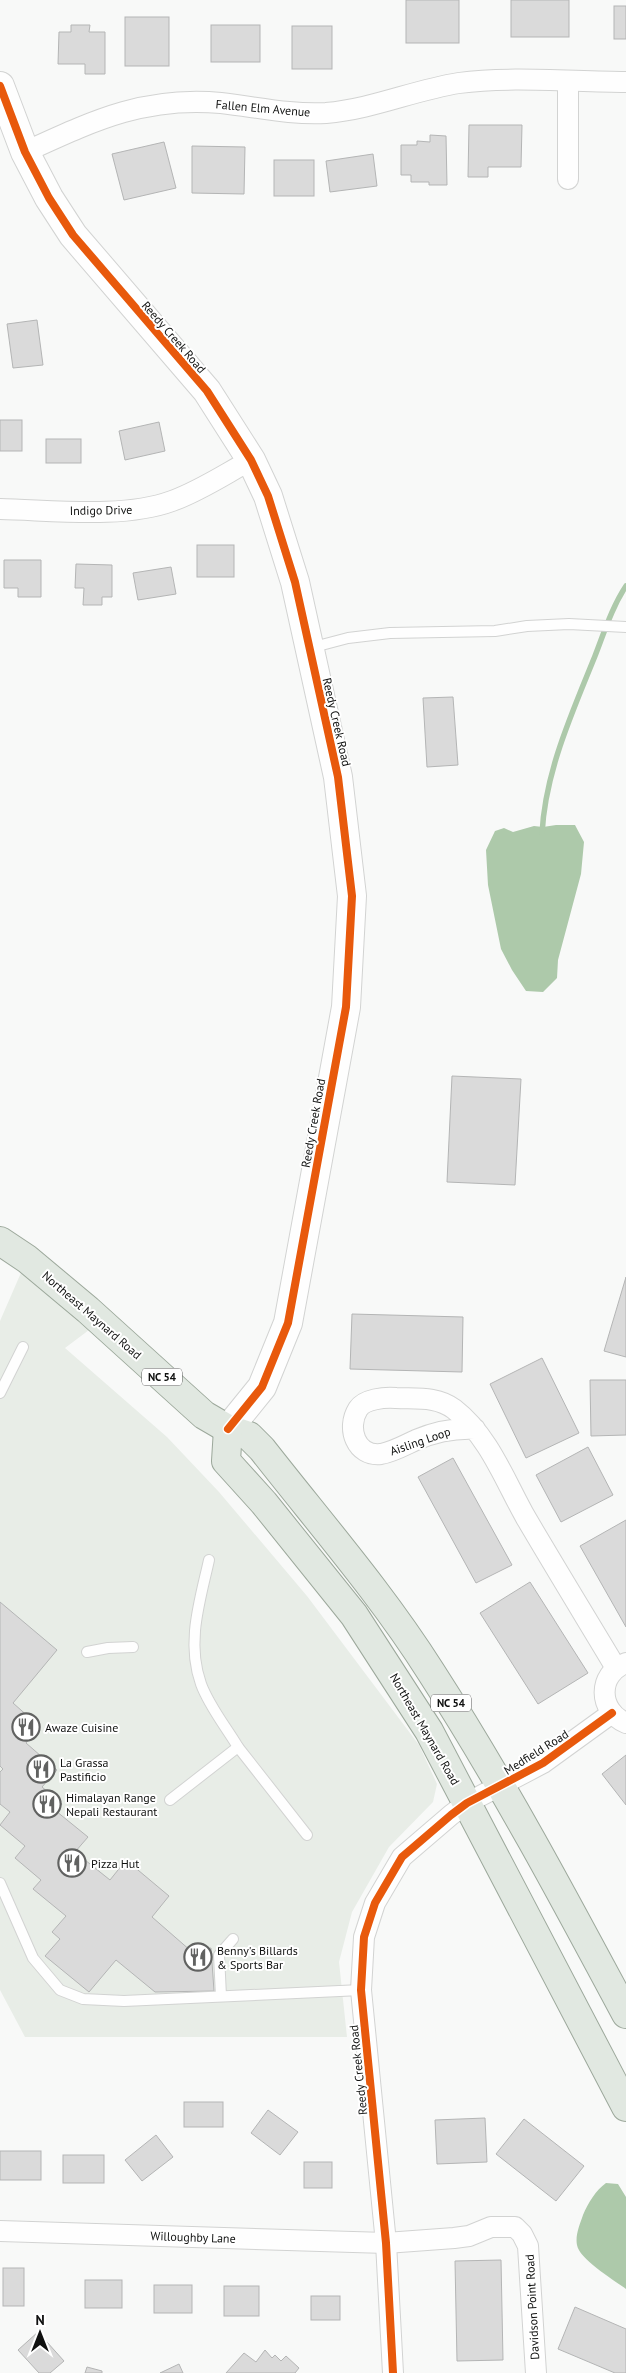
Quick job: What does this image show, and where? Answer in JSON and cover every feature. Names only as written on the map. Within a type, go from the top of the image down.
[{"type":"main road","name":"Northeast Maynard Road","points":[[0,1241],[27,1259],[88,1310],[204,1415],[228,1429],[249,1436],[262,1449],[374,1591],[430,1670],[502,1786],[626,2014]]},
{"type":"main road","name":"Northeast Maynard Road","points":[[228,1429],[226,1461],[264,1503],[354,1615],[429,1730],[626,2107]]},
{"type":"street","name":"Fallen Elm Avenue","points":[[26,152],[91,122],[150,105],[205,103],[294,114],[326,113],[380,104],[460,83],[493,80],[626,82]]},
{"type":"street","points":[[568,82],[568,179]]},
{"type":"street","name":"Reedy Creek Road","points":[[0,86],[26,152],[49,198],[74,235],[207,392],[251,460],[268,496],[295,582],[338,777],[348,858],[351,929],[346,1007],[288,1323],[262,1387],[228,1429]]},
{"type":"street","name":"Indigo Drive","points":[[0,510],[126,512],[151,507],[190,493],[251,460]]},
{"type":"street","name":"Aisling Loop","points":[[475,1429],[458,1428],[442,1432],[380,1454],[363,1450],[353,1438],[351,1422],[359,1407],[368,1402],[391,1398],[438,1400],[454,1409],[475,1429],[621,1665]]},
{"type":"street","name":"Medfield Road","points":[[467,1803],[502,1786],[619,1718],[606,1705],[604,1695],[609,1675],[621,1665]]},
{"type":"street","name":"Reedy Creek Road","points":[[393,2373],[386,2243],[361,1990],[364,1938],[375,1904],[402,1857],[450,1815],[467,1803]]},
{"type":"street","name":"Davidson Point Road","points":[[386,2243],[461,2237],[491,2227],[514,2227],[522,2234],[528,2246],[536,2373]]},
{"type":"street","name":"Willoughby Lane","points":[[0,2231],[386,2243]]},
{"type":"lane","points":[[309,648],[348,638],[390,633],[495,632],[527,626],[569,624],[624,627]]},
{"type":"lane","points":[[0,1393],[24,1347]]},
{"type":"lane","points":[[209,1560],[194,1630],[195,1663],[201,1686],[238,1747],[307,1835]]},
{"type":"lane","points":[[87,1652],[108,1648],[133,1647]]},
{"type":"lane","points":[[170,1800],[238,1747]]},
{"type":"lane","points":[[0,1883],[33,1958],[60,1990],[83,1998],[124,2001],[361,1990]]},
{"type":"lane","points":[[221,1996],[219,1955],[233,1939]]},
{"type":"shaded area","points":[[575,825],[584,842],[581,874],[558,960],[557,978],[543,992],[526,991],[501,949],[488,885],[486,850],[495,831],[504,828],[513,832],[534,826]]},
{"type":"shaded area","points":[[27,1259],[101,1321],[65,1348],[167,1437],[219,1492],[307,1596],[419,1745],[437,1784],[433,1802],[389,1847],[352,1912],[339,1962],[347,2037],[25,2037],[0,1990],[0,1321]]},
{"type":"shaded area","points":[[606,2183],[618,2184],[626,2197],[626,2289],[590,2263],[579,2251],[577,2245],[577,2233],[585,2210],[596,2193]]},
{"type":"building","points":[[406,0],[459,0],[459,43],[406,43]]},
{"type":"building","points":[[511,0],[569,0],[569,37],[511,37]]},
{"type":"building","points":[[614,6],[626,6],[626,39],[614,39]]},
{"type":"building","points":[[125,17],[169,17],[169,66],[125,66]]},
{"type":"building","points":[[71,25],[90,25],[89,32],[105,32],[105,74],[85,74],[85,64],[58,64],[59,32],[71,32]]},
{"type":"building","points":[[211,25],[260,25],[260,62],[211,62]]},
{"type":"building","points":[[292,26],[332,26],[332,69],[292,69]]},
{"type":"building","points":[[469,125],[522,125],[521,167],[488,167],[488,177],[468,177]]},
{"type":"building","points":[[430,135],[446,136],[447,185],[411,182],[411,175],[401,175],[401,145],[417,145],[417,141],[430,142]]},
{"type":"building","points":[[164,142],[176,188],[124,200],[112,154]]},
{"type":"building","points":[[192,146],[245,147],[244,194],[192,193]]},
{"type":"building","points":[[373,154],[377,186],[330,192],[326,161]]},
{"type":"building","points":[[274,160],[314,160],[314,196],[274,196]]},
{"type":"building","points":[[37,320],[43,365],[13,368],[7,324]]},
{"type":"building","points":[[0,420],[22,420],[22,451],[0,451]]},
{"type":"building","points":[[159,422],[165,451],[125,460],[119,431]]},
{"type":"building","points":[[46,439],[81,439],[81,463],[46,463]]},
{"type":"building","points":[[197,545],[234,545],[234,577],[197,577]]},
{"type":"building","points":[[4,560],[41,560],[41,597],[18,597],[18,588],[4,588]]},
{"type":"building","points":[[76,564],[112,565],[112,597],[102,597],[102,605],[83,605],[84,588],[75,588]]},
{"type":"building","points":[[171,567],[176,594],[138,600],[133,573]]},
{"type":"building","points":[[453,697],[458,765],[427,767],[423,698]]},
{"type":"building","points":[[452,1076],[521,1079],[515,1185],[447,1182]]},
{"type":"building","points":[[626,1277],[626,1357],[604,1351]]},
{"type":"building","points":[[352,1314],[463,1317],[462,1372],[350,1369]]},
{"type":"building","points":[[542,1358],[579,1433],[526,1458],[490,1384]]},
{"type":"building","points":[[590,1380],[626,1380],[626,1435],[591,1436]]},
{"type":"building","points":[[588,1447],[613,1495],[561,1522],[536,1475]]},
{"type":"building","points":[[453,1458],[512,1565],[476,1583],[418,1477]]},
{"type":"building","points":[[626,1520],[626,1627],[580,1546]]},
{"type":"building","points":[[530,1582],[588,1673],[538,1704],[480,1613]]},
{"type":"building","points":[[0,1602],[57,1650],[13,1703],[39,1726],[26,1743],[57,1770],[42,1787],[62,1804],[56,1811],[88,1837],[75,1852],[110,1880],[126,1860],[169,1896],[152,1917],[191,1951],[211,1948],[214,1991],[155,1992],[116,1960],[89,1992],[45,1956],[60,1939],[52,1932],[66,1916],[33,1889],[41,1880],[15,1858],[25,1846],[0,1825],[10,1812],[0,1804],[0,1772],[3,1769],[0,1766]]},
{"type":"building","points":[[626,1755],[626,1805],[602,1774]]},
{"type":"building","points":[[184,2102],[223,2102],[223,2127],[184,2127]]},
{"type":"building","points":[[268,2110],[298,2132],[280,2155],[251,2133]]},
{"type":"building","points":[[485,2118],[487,2162],[437,2164],[435,2120]]},
{"type":"building","points":[[524,2119],[584,2166],[556,2201],[496,2154]]},
{"type":"building","points":[[156,2135],[173,2157],[142,2181],[125,2160]]},
{"type":"building","points":[[0,2151],[41,2151],[41,2180],[0,2180]]},
{"type":"building","points":[[63,2155],[104,2155],[104,2183],[63,2183]]},
{"type":"building","points":[[304,2162],[332,2162],[332,2188],[304,2188]]},
{"type":"building","points":[[501,2260],[503,2360],[457,2361],[455,2261]]},
{"type":"building","points":[[3,2268],[24,2268],[24,2306],[3,2306]]},
{"type":"building","points":[[85,2280],[122,2280],[122,2308],[85,2308]]},
{"type":"building","points":[[154,2285],[192,2285],[192,2313],[154,2313]]},
{"type":"building","points":[[224,2286],[259,2286],[259,2316],[224,2316]]},
{"type":"building","points":[[311,2296],[340,2296],[340,2320],[311,2320]]},
{"type":"building","points":[[575,2307],[626,2329],[626,2373],[615,2373],[558,2349]]},
{"type":"building","points":[[38,2332],[64,2361],[50,2373],[39,2373],[18,2350]]},
{"type":"building","points":[[265,2350],[272,2358],[275,2355],[281,2361],[286,2356],[299,2368],[295,2373],[226,2373],[244,2353],[256,2362]]},
{"type":"building","points":[[179,2364],[183,2373],[160,2373]]},
{"type":"building","points":[[87,2367],[102,2371],[102,2373],[85,2373]]},
{"type":"waterway","points":[[542,834],[548,788],[561,743],[609,620],[626,586]]},
{"type":"cycle path","points":[[0,86],[25,152],[49,198],[73,235],[207,391],[251,460],[268,496],[295,582],[338,777],[352,896],[346,1007],[288,1323],[262,1387],[228,1429]]},
{"type":"cycle path","points":[[393,2373],[386,2243],[361,1990],[364,1937],[375,1903],[402,1857],[451,1815],[467,1803],[543,1763],[612,1713]]},
{"type":"place","name":"Awaze Cuisine","points":[[26,1727]]},
{"type":"place","name":"La Grassa Pastificio","points":[[41,1769]]},
{"type":"place","name":"Himalayan Range Nepali Restaurant","points":[[47,1804]]},
{"type":"place","name":"Pizza Hut","points":[[72,1863]]},
{"type":"place","name":"Benny's Billards & Sports Bar","points":[[198,1957]]}]
